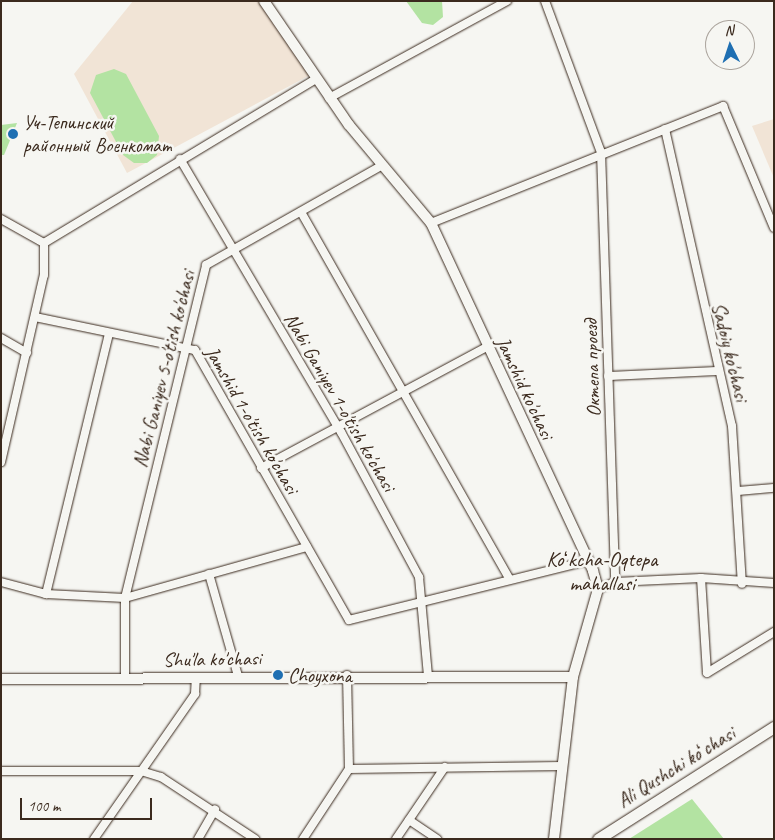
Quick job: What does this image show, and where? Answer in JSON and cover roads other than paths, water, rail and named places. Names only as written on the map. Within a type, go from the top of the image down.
[{"type":"main road","name":"Ali Qushchi koʻchasi","points":[[598,839],[774,728]]},
{"type":"street","name":"Jamshid ko'chasi","points":[[264,1],[329,98],[382,166],[431,223],[588,561],[598,589]]},
{"type":"street","points":[[329,98],[507,1]]},
{"type":"street","name":"Октепа проезд","points":[[545,1],[600,152],[615,582]]},
{"type":"street","points":[[44,243],[180,158],[316,79]]},
{"type":"street","points":[[431,223],[600,152],[723,106],[774,228]]},
{"type":"street","name":"Sadoiy ko'chasi","points":[[665,129],[718,371],[732,426],[738,491],[742,584]]},
{"type":"street","name":"Nabi Ganiyev 1-o'tish ko'chasi","points":[[180,158],[339,428],[420,576],[428,675]]},
{"type":"street","name":"Nabi Ganiyev 5-o'tish ko'chasi","points":[[125,678],[124,598],[206,265],[382,166]]},
{"type":"street","points":[[301,212],[509,578]]},
{"type":"street","points":[[1,219],[44,243]]},
{"type":"street","points":[[1,462],[3,446],[35,317],[44,243]]},
{"type":"street","name":"Jamshid 1-o'tish ko'chasi","points":[[35,317],[108,334],[186,346],[195,350],[349,620],[423,602]]},
{"type":"street","points":[[46,594],[108,334]]},
{"type":"street","points":[[1,338],[27,353]]},
{"type":"street","points":[[261,468],[339,428],[487,347]]},
{"type":"street","points":[[608,376],[718,371]]},
{"type":"street","points":[[738,491],[774,488]]},
{"type":"street","points":[[1,582],[46,594],[124,598],[307,546]]},
{"type":"street","points":[[423,602],[509,578],[588,561]]},
{"type":"street","points":[[209,574],[238,676]]},
{"type":"street","points":[[701,578],[707,673],[774,632]]},
{"type":"street","points":[[554,839],[573,677],[598,589],[615,582],[701,578],[742,584],[774,583]]},
{"type":"street","points":[[303,839],[349,769],[347,675]]},
{"type":"street","name":"Shu'la ko'chasi","points":[[1,679],[347,675],[573,677]]},
{"type":"street","points":[[94,839],[195,694],[196,677]]},
{"type":"street","points":[[349,769],[562,766]]},
{"type":"street","points":[[396,839],[445,767]]},
{"type":"street","points":[[1,771],[141,771],[161,777],[215,810],[255,839]]},
{"type":"street","points":[[198,839],[215,810]]},
{"type":"street","points":[[409,820],[437,839]]},
{"type":"place","name":"Уч-Тепинский районный Военкомат","points":[[13,134]]},
{"type":"place","name":"Choyxona","points":[[278,675]]},
{"type":"district","name":"Koʻkcha-Oqtepa mahallasi","points":[[602,571]]}]
